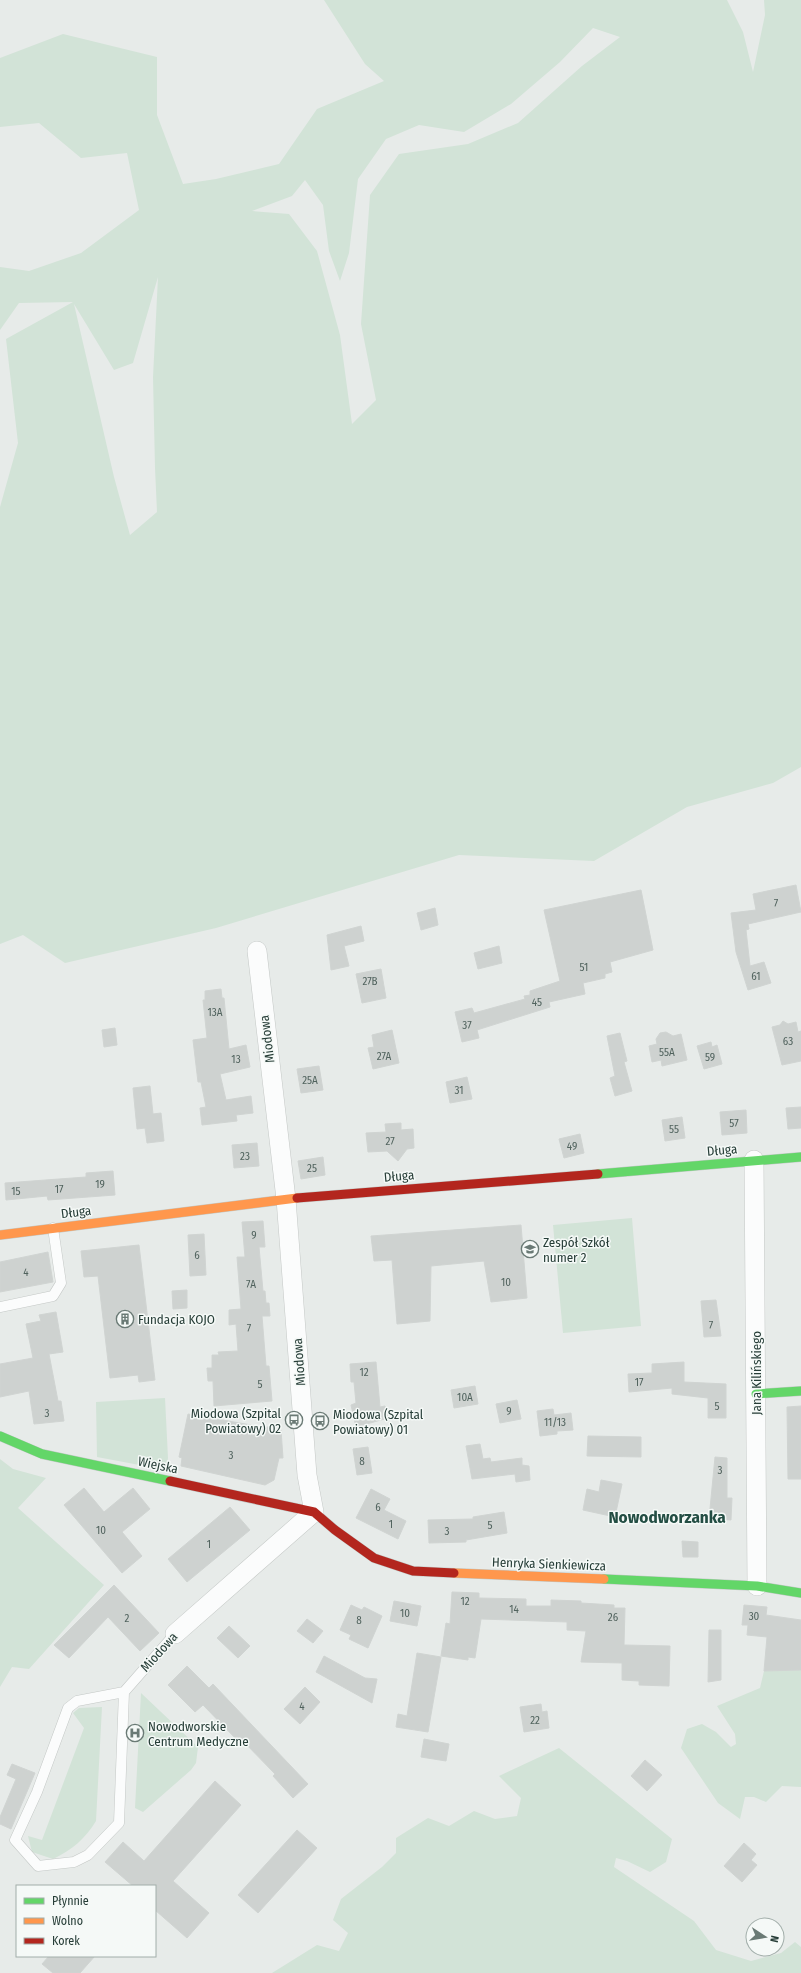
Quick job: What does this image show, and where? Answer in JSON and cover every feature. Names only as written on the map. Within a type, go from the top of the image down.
[{"type":"street","name":"Miodowa","points":[[175,1634],[314,1512],[307,1475],[286,1198],[257,951]]},
{"type":"street","name":"Długa","points":[[0,1234],[286,1198],[801,1157]]},
{"type":"street","name":"Jana Kilińskiego","points":[[754,1160],[757,1586]]},
{"type":"street","points":[[756,1394],[801,1390]]},
{"type":"street","name":"Wiejska","points":[[0,1436],[42,1454],[314,1512]]},
{"type":"street","name":"Henryka Sienkiewicza","points":[[314,1512],[335,1530],[374,1558],[413,1572],[757,1586],[801,1593]]},
{"type":"lane","points":[[0,1307],[53,1296],[61,1283],[53,1228]]},
{"type":"lane","name":"Miodowa","points":[[124,1692],[175,1634]]},
{"type":"lane","points":[[124,1692],[119,1823],[88,1855],[74,1862],[38,1866],[15,1840],[37,1792],[68,1708],[77,1701],[124,1692]]},
{"type":"green space","points":[[324,0],[727,0],[743,32],[753,72],[765,15],[764,0],[801,0],[801,767],[773,783],[687,807],[594,861],[459,855],[216,928],[65,963],[23,935],[0,944],[0,507],[18,443],[6,339],[73,302],[19,303],[0,330],[0,267],[29,271],[81,253],[139,210],[127,153],[81,158],[39,123],[0,127],[0,58],[63,34],[157,57],[157,115],[183,184],[216,179],[279,164],[317,109],[384,81],[365,64]],"holes":[[[593,28],[620,37],[582,66],[518,123],[468,144],[399,154],[370,195],[361,324],[376,400],[352,424],[340,335],[317,251],[289,214],[252,211],[292,196],[305,180],[323,205],[329,251],[340,281],[349,253],[358,179],[386,139],[419,125],[464,132],[511,104],[560,62]],[[158,277],[153,377],[157,512],[130,535],[114,477],[74,304],[114,370],[133,363]]]},
{"type":"green space","points":[[632,1218],[641,1326],[563,1333],[553,1225]]},
{"type":"green space","points":[[165,1398],[168,1458],[166,1470],[97,1457],[96,1402]]},
{"type":"green space","points":[[0,1459],[13,1469],[46,1478],[18,1508],[104,1585],[29,1669],[12,1667],[0,1687]]},
{"type":"green space","points":[[801,1670],[801,1787],[782,1786],[766,1802],[754,1797],[745,1797],[740,1819],[718,1803],[681,1748],[687,1729],[702,1724],[716,1732],[731,1747],[736,1744],[735,1734],[717,1706],[760,1688],[764,1671]]},
{"type":"green space","points":[[141,1693],[198,1747],[196,1763],[191,1770],[143,1812],[135,1808]]},
{"type":"green space","points":[[102,1707],[96,1821],[78,1843],[53,1859],[32,1852],[28,1836],[42,1840],[84,1728],[73,1713],[79,1708]]},
{"type":"green space","points":[[559,1748],[672,1839],[666,1862],[650,1872],[627,1861],[616,1858],[614,1867],[694,1921],[716,1950],[751,1961],[766,1957],[785,1957],[785,1950],[795,1942],[801,1947],[801,1973],[272,1973],[317,1945],[339,1951],[348,1933],[333,1920],[341,1899],[382,1867],[396,1853],[396,1838],[428,1818],[449,1826],[474,1811],[495,1819],[517,1816],[521,1798],[499,1776]]},
{"type":"building","points":[[796,885],[801,912],[748,924],[749,929],[746,930],[750,966],[764,962],[771,983],[748,990],[736,952],[731,913],[756,910],[753,894]]},
{"type":"building","points":[[641,890],[653,950],[610,962],[612,972],[605,974],[605,978],[583,983],[585,994],[549,1002],[550,1007],[477,1030],[479,1038],[462,1042],[455,1012],[472,1008],[474,1013],[525,999],[524,996],[530,995],[530,991],[560,981],[544,910]]},
{"type":"building","points":[[435,908],[438,925],[421,930],[417,913]]},
{"type":"building","points":[[361,926],[364,941],[344,946],[349,966],[331,970],[327,935]]},
{"type":"building","points":[[499,946],[502,963],[478,969],[474,953]]},
{"type":"building","points":[[381,969],[386,998],[362,1003],[356,974]]},
{"type":"building","points":[[221,989],[222,998],[224,998],[229,1049],[246,1045],[250,1067],[220,1074],[226,1100],[251,1096],[253,1113],[236,1115],[237,1121],[202,1125],[200,1108],[206,1107],[201,1082],[198,1082],[193,1040],[207,1038],[203,1000],[205,1000],[205,991]]},
{"type":"building","points":[[783,1021],[788,1024],[796,1022],[798,1032],[801,1031],[801,1061],[782,1065],[772,1027],[780,1025]]},
{"type":"building","points":[[115,1028],[117,1045],[104,1047],[102,1030]]},
{"type":"building","points":[[392,1030],[399,1063],[373,1069],[368,1048],[374,1047],[372,1035]]},
{"type":"building","points":[[666,1032],[673,1036],[681,1034],[687,1060],[662,1066],[661,1060],[652,1062],[649,1046],[657,1044],[656,1039],[660,1033]]},
{"type":"building","points":[[620,1033],[627,1061],[624,1062],[632,1091],[615,1096],[610,1078],[615,1076],[607,1036]]},
{"type":"building","points":[[711,1042],[712,1047],[717,1045],[722,1064],[704,1069],[697,1046]]},
{"type":"building","points":[[319,1066],[323,1090],[301,1093],[297,1069]]},
{"type":"building","points":[[467,1077],[472,1099],[450,1103],[446,1082]]},
{"type":"building","points":[[150,1086],[153,1114],[161,1113],[164,1141],[147,1143],[145,1128],[137,1129],[133,1088]]},
{"type":"building","points":[[801,1107],[801,1128],[788,1129],[786,1108]]},
{"type":"building","points":[[746,1110],[747,1133],[722,1135],[720,1112]]},
{"type":"building","points":[[682,1117],[685,1138],[665,1141],[662,1120]]},
{"type":"building","points":[[401,1123],[401,1130],[413,1129],[414,1148],[407,1149],[398,1161],[387,1151],[368,1152],[366,1133],[386,1132],[385,1124]]},
{"type":"building","points":[[580,1134],[584,1153],[564,1158],[559,1139]]},
{"type":"building","points":[[257,1143],[259,1166],[234,1168],[232,1145]]},
{"type":"building","points":[[323,1157],[325,1175],[301,1179],[298,1161]]},
{"type":"building","points":[[113,1171],[115,1195],[48,1200],[47,1196],[6,1200],[5,1183],[86,1177],[86,1173]]},
{"type":"building","points":[[263,1221],[265,1247],[259,1247],[263,1291],[265,1291],[266,1303],[269,1303],[270,1316],[262,1316],[266,1366],[269,1366],[272,1401],[214,1406],[213,1381],[208,1381],[207,1368],[212,1368],[212,1355],[219,1355],[218,1352],[238,1351],[236,1324],[229,1325],[229,1310],[241,1309],[237,1257],[245,1257],[242,1222]]},
{"type":"building","points":[[521,1225],[527,1298],[491,1302],[484,1261],[431,1266],[430,1321],[397,1324],[392,1260],[374,1261],[371,1236]]},
{"type":"building","points":[[204,1234],[206,1275],[190,1276],[188,1235]]},
{"type":"building","name":"Fundacja KOJO","points":[[139,1245],[155,1380],[139,1382],[138,1375],[110,1378],[98,1276],[84,1277],[81,1251]]},
{"type":"building","points":[[48,1252],[53,1282],[0,1292],[0,1262]]},
{"type":"building","points":[[187,1290],[187,1308],[173,1309],[172,1291]]},
{"type":"building","points":[[716,1300],[721,1336],[704,1337],[701,1301]]},
{"type":"building","points":[[56,1312],[63,1352],[49,1354],[58,1401],[61,1401],[64,1421],[34,1424],[29,1391],[0,1397],[0,1364],[33,1358],[26,1324],[41,1321],[39,1315]]},
{"type":"building","points":[[376,1362],[380,1407],[385,1406],[388,1418],[356,1427],[351,1405],[356,1403],[354,1382],[351,1382],[350,1364]]},
{"type":"building","points":[[684,1362],[684,1382],[726,1384],[726,1418],[708,1418],[708,1398],[672,1394],[672,1388],[629,1392],[628,1374],[652,1373],[652,1364]]},
{"type":"building","points":[[475,1386],[478,1404],[454,1408],[451,1390]]},
{"type":"building","points":[[517,1400],[521,1419],[500,1423],[496,1404]]},
{"type":"building","points":[[801,1406],[801,1479],[788,1479],[787,1407]]},
{"type":"building","points":[[553,1409],[554,1415],[571,1413],[573,1430],[557,1431],[557,1434],[540,1436],[537,1411]]},
{"type":"building","points":[[188,1414],[270,1427],[270,1431],[281,1430],[283,1458],[279,1458],[274,1480],[265,1485],[181,1466],[182,1458],[179,1457]]},
{"type":"building","points":[[588,1436],[641,1437],[641,1457],[587,1456]]},
{"type":"building","points":[[480,1444],[483,1459],[490,1458],[491,1462],[522,1458],[522,1465],[529,1466],[530,1480],[516,1482],[515,1474],[472,1479],[466,1446]]},
{"type":"building","points":[[368,1447],[372,1473],[357,1475],[353,1449]]},
{"type":"building","points":[[715,1457],[727,1458],[727,1498],[732,1498],[731,1520],[709,1519]]},
{"type":"building","points":[[601,1480],[622,1484],[615,1517],[583,1510],[587,1489],[599,1492]]},
{"type":"building","points":[[84,1488],[104,1512],[133,1488],[150,1509],[122,1532],[142,1556],[122,1573],[64,1505]]},
{"type":"building","points":[[371,1489],[390,1499],[384,1510],[406,1521],[398,1539],[356,1518]]},
{"type":"building","points":[[230,1507],[250,1530],[187,1582],[168,1559]]},
{"type":"building","points":[[504,1512],[507,1533],[466,1540],[466,1542],[429,1543],[428,1520],[473,1519],[473,1517]]},
{"type":"building","points":[[682,1541],[698,1542],[698,1557],[683,1557]]},
{"type":"building","points":[[114,1585],[159,1633],[140,1651],[108,1617],[69,1658],[54,1645]]},
{"type":"building","points":[[452,1592],[479,1593],[479,1598],[526,1599],[526,1606],[551,1606],[551,1600],[581,1601],[581,1603],[614,1605],[614,1608],[625,1608],[624,1645],[670,1646],[669,1686],[639,1685],[639,1681],[622,1680],[622,1663],[581,1662],[586,1631],[567,1630],[567,1622],[481,1619],[475,1658],[468,1657],[468,1660],[441,1656],[446,1623],[450,1624]]},
{"type":"building","points":[[394,1601],[421,1606],[417,1626],[390,1621]]},
{"type":"building","points":[[351,1605],[362,1610],[364,1607],[382,1616],[368,1648],[349,1639],[351,1635],[340,1630]]},
{"type":"building","points":[[744,1605],[767,1607],[766,1615],[801,1620],[801,1670],[764,1671],[767,1637],[747,1635],[748,1625],[742,1625]]},
{"type":"building","points":[[307,1619],[323,1631],[313,1643],[297,1631]]},
{"type":"building","points":[[229,1626],[250,1646],[238,1658],[217,1638]]},
{"type":"building","points":[[709,1630],[721,1630],[721,1680],[708,1682]]},
{"type":"building","points":[[417,1653],[441,1657],[428,1732],[396,1727],[398,1714],[407,1716]]},
{"type":"building","points":[[324,1656],[365,1678],[377,1679],[372,1703],[316,1672]]},
{"type":"building","points":[[187,1666],[209,1688],[213,1684],[308,1784],[293,1798],[273,1776],[275,1774],[243,1741],[240,1743],[203,1705],[195,1712],[168,1685]]},
{"type":"building","points":[[305,1687],[320,1702],[300,1724],[284,1709]]},
{"type":"building","points":[[541,1704],[542,1712],[547,1711],[549,1728],[524,1732],[520,1707]]},
{"type":"building","points":[[424,1739],[449,1744],[446,1761],[421,1757]]},
{"type":"building","points":[[645,1760],[662,1775],[647,1791],[631,1776]]},
{"type":"building","points":[[12,1764],[35,1773],[11,1829],[0,1824],[0,1817],[16,1779],[7,1775]]},
{"type":"building","points":[[215,1781],[241,1805],[173,1881],[209,1913],[187,1938],[156,1911],[156,1885],[132,1885],[105,1862],[123,1842],[144,1861]]},
{"type":"building","points":[[297,1830],[317,1848],[258,1913],[238,1895]]},
{"type":"building","points":[[744,1843],[756,1854],[751,1860],[757,1865],[742,1882],[724,1866]]},
{"type":"building","points":[[48,1957],[94,1957],[80,1973],[53,1973],[42,1964]]},
{"type":"traffic: fast","points":[[598,1174],[801,1157]]},
{"type":"traffic: fast","points":[[756,1394],[801,1391]]},
{"type":"traffic: fast","points":[[0,1436],[42,1454],[170,1481]]},
{"type":"traffic: fast","points":[[604,1579],[757,1586],[801,1593]]},
{"type":"traffic: slow","points":[[0,1235],[297,1198]]},
{"type":"traffic: slow","points":[[454,1573],[604,1579]]},
{"type":"traffic: jam","points":[[297,1198],[598,1174]]},
{"type":"traffic: jam","points":[[170,1481],[314,1512],[335,1530],[374,1558],[413,1571],[454,1573]]},
{"type":"place","name":"Zespół Szkół numer 2","points":[[530,1249]]},
{"type":"place","name":"Fundacja KOJO","points":[[125,1319]]},
{"type":"place","name":"Miodowa (Szpital Powiatowy) 02","points":[[294,1420]]},
{"type":"place","name":"Miodowa (Szpital Powiatowy) 01","points":[[320,1421]]},
{"type":"place","name":"Nowodworskie Centrum Medyczne","points":[[135,1733]]},
{"type":"district","name":"Nowodworzanka","points":[[667,1517]]}]
